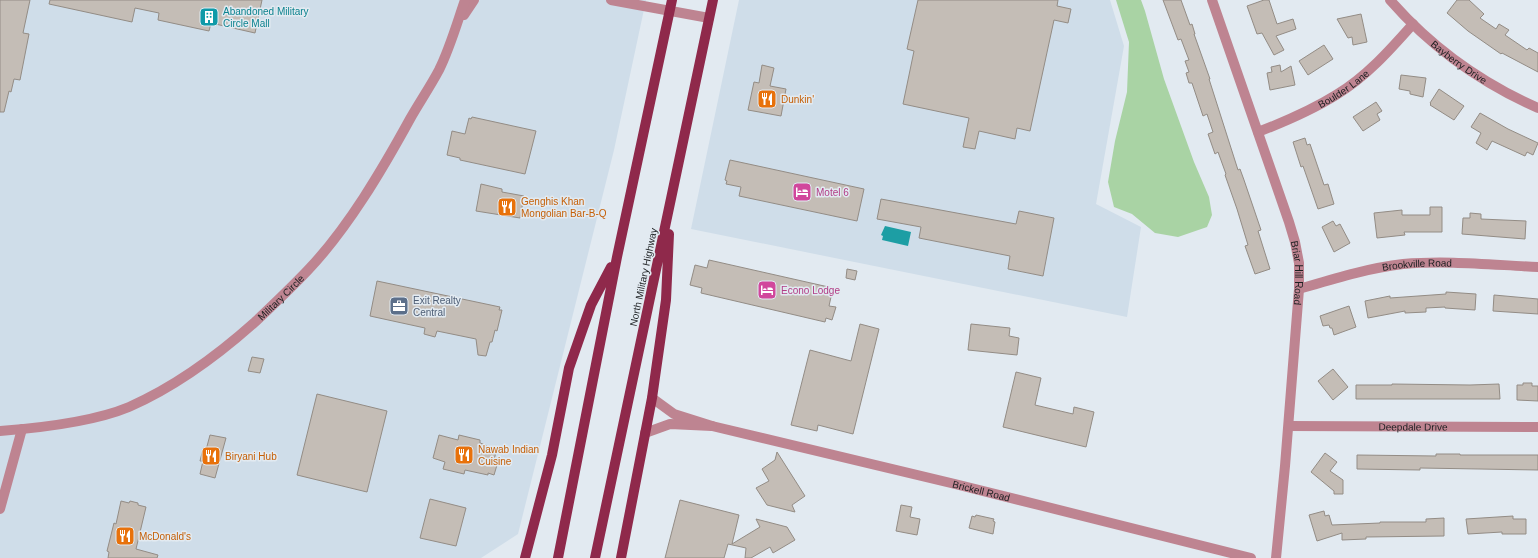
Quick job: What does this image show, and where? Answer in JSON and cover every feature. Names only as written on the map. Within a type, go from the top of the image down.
[{"type":"main road","points":[[558,558],[617,257],[672,0]]},
{"type":"main road","name":"North Military Highway","points":[[595,558],[713,0]]},
{"type":"main road","points":[[621,558],[652,398],[666,300],[671,204]]},
{"type":"main road","points":[[525,558],[551,460],[569,368],[591,305],[617,257]]},
{"type":"main road","points":[[624,558],[629,518]]},
{"type":"street","name":"Military Circle","points":[[0,431],[85,420],[116,412],[144,400],[204,365],[266,312],[309,270],[337,235],[373,184],[439,70],[465,0]]},
{"type":"street","name":"Military Circle","points":[[455,30],[474,0]]},
{"type":"street","points":[[611,0],[709,18]]},
{"type":"street","name":"Briar Hill Road","points":[[1212,0],[1295,242],[1298,263],[1299,289],[1289,426],[1276,558]]},
{"type":"street","name":"Bayberry Drive","points":[[1390,0],[1414,24],[1463,68],[1499,89],[1538,108]]},
{"type":"street","name":"Boulder Lane","points":[[1258,132],[1304,112],[1337,95],[1386,54],[1414,24]]},
{"type":"street","name":"Brookville Road","points":[[1299,289],[1371,269],[1402,264],[1433,262],[1538,267]]},
{"type":"street","name":"Brickell Road","points":[[652,398],[674,414],[712,426],[947,482],[1251,558]]},
{"type":"street","name":"Brickell Road","points":[[645,433],[670,424],[712,426]]},
{"type":"street","name":"Deepdale Drive","points":[[1289,426],[1538,427]]},
{"type":"street","points":[[0,509],[22,429]]},
{"type":"shaded area","points":[[0,0],[646,0],[614,150],[518,534],[481,558],[0,558]]},
{"type":"shaded area","points":[[739,0],[1110,0],[1124,46],[1096,204],[1141,227],[1127,317],[691,229]]},
{"type":"green space","points":[[1116,0],[1141,0],[1164,79],[1194,162],[1209,197],[1212,215],[1207,227],[1178,237],[1155,233],[1132,214],[1114,207],[1108,182],[1115,141],[1127,92],[1129,42]]},
{"type":"water","points":[[885,226],[911,232],[908,246],[882,240],[883,236],[881,235]]},
{"type":"building","points":[[0,0],[30,0],[23,33],[29,34],[20,80],[14,79],[11,92],[9,91],[4,112],[0,112]]},
{"type":"building","name":"Abandoned Military Circle Mall","points":[[50,0],[262,0],[255,33],[211,23],[209,31],[158,20],[159,13],[135,8],[132,22],[49,4]]},
{"type":"building","points":[[918,0],[1058,0],[1057,6],[1071,9],[1068,23],[1054,20],[1030,131],[1017,128],[1015,139],[979,131],[975,149],[963,147],[969,118],[903,104],[914,51],[907,49]]},
{"type":"building","points":[[1163,0],[1181,0],[1190,25],[1192,24],[1238,170],[1240,169],[1261,230],[1258,231],[1270,269],[1255,274],[1245,246],[1248,245],[1225,175],[1226,174],[1218,152],[1215,154],[1208,134],[1213,132],[1207,114],[1203,116],[1192,83],[1189,83],[1186,73],[1189,72],[1185,61],[1189,60],[1181,39],[1178,40]]},
{"type":"building","points":[[1264,0],[1269,0],[1277,24],[1293,19],[1296,29],[1276,36],[1284,50],[1274,55],[1262,33],[1257,34],[1247,6]]},
{"type":"building","points":[[1457,0],[1469,0],[1484,14],[1480,18],[1496,29],[1499,24],[1509,30],[1505,35],[1527,50],[1529,48],[1538,53],[1538,72],[1502,53],[1501,54],[1468,31],[1447,13]]},
{"type":"building","points":[[1361,14],[1367,42],[1353,45],[1352,37],[1348,38],[1337,19]]},
{"type":"building","points":[[1324,45],[1333,59],[1308,75],[1299,61]]},
{"type":"building","name":"Dunkin'","points":[[762,65],[774,68],[770,86],[786,89],[781,116],[748,110],[754,82],[759,83]]},
{"type":"building","points":[[1280,65],[1281,72],[1291,66],[1295,85],[1270,90],[1267,73],[1272,72],[1271,67]]},
{"type":"building","points":[[1401,75],[1426,78],[1423,97],[1410,94],[1410,91],[1399,89]]},
{"type":"building","points":[[1439,89],[1464,106],[1454,120],[1430,105]]},
{"type":"building","points":[[1376,102],[1382,111],[1377,114],[1380,120],[1363,131],[1353,117]]},
{"type":"building","points":[[1480,113],[1508,129],[1538,143],[1533,155],[1527,152],[1525,156],[1492,141],[1487,150],[1476,143],[1481,133],[1471,127]]},
{"type":"building","points":[[472,117],[536,131],[525,174],[460,160],[460,158],[447,155],[452,131],[465,134],[469,118],[471,119]]},
{"type":"building","points":[[1305,138],[1307,145],[1310,144],[1324,185],[1328,184],[1334,204],[1318,209],[1303,166],[1301,167],[1293,142]]},
{"type":"building","name":"Motel 6","points":[[730,160],[864,189],[857,221],[739,196],[741,187],[726,184],[727,181],[725,180]]},
{"type":"building","points":[[481,184],[502,189],[502,192],[524,196],[520,218],[476,211]]},
{"type":"building","points":[[881,199],[1016,224],[1019,211],[1054,218],[1043,276],[1008,269],[1010,256],[919,238],[921,227],[877,219]]},
{"type":"building","points":[[1430,207],[1442,207],[1442,232],[1404,232],[1405,235],[1377,238],[1374,213],[1402,210],[1402,215],[1430,215]]},
{"type":"building","points":[[1470,213],[1481,214],[1481,219],[1526,221],[1525,239],[1462,234],[1463,218],[1470,218]]},
{"type":"building","points":[[1333,221],[1336,226],[1340,224],[1350,243],[1334,252],[1322,227]]},
{"type":"building","name":"Econo Lodge","points":[[709,260],[833,288],[829,306],[836,307],[832,320],[826,318],[825,322],[701,293],[702,288],[690,285],[695,265],[707,268]]},
{"type":"building","points":[[847,269],[857,271],[855,280],[846,278]]},
{"type":"building","points":[[377,281],[500,307],[499,310],[502,310],[497,331],[495,330],[486,356],[478,355],[476,339],[437,331],[435,337],[424,334],[425,328],[370,316]]},
{"type":"building","points":[[1446,292],[1476,294],[1475,310],[1445,307],[1426,308],[1426,312],[1405,313],[1405,311],[1368,318],[1365,301],[1390,296],[1390,298],[1446,294]]},
{"type":"building","points":[[1494,295],[1538,299],[1538,314],[1493,311]]},
{"type":"building","points":[[1349,306],[1356,327],[1334,335],[1332,328],[1330,328],[1329,325],[1323,326],[1320,316]]},
{"type":"building","points":[[860,324],[879,329],[853,434],[818,425],[817,431],[791,425],[810,350],[851,361]]},
{"type":"building","points":[[971,324],[1010,328],[1009,336],[1019,338],[1017,355],[968,350]]},
{"type":"building","points":[[252,357],[264,359],[260,373],[248,371]]},
{"type":"building","points":[[1333,369],[1348,387],[1333,400],[1318,381]]},
{"type":"building","points":[[1016,372],[1041,378],[1035,405],[1073,414],[1074,407],[1094,412],[1086,447],[1003,427]]},
{"type":"building","points":[[1523,383],[1532,383],[1532,386],[1538,386],[1538,401],[1517,400],[1517,385],[1523,385]]},
{"type":"building","points":[[1499,384],[1500,399],[1356,399],[1356,385]]},
{"type":"building","points":[[317,394],[387,411],[367,492],[297,475]]},
{"type":"building","name":"Biryani Hub","points":[[210,435],[226,438],[215,478],[200,474],[203,461],[200,461],[203,449],[206,450]]},
{"type":"building","name":"Nawab Indian Cuisine","points":[[439,435],[458,440],[459,435],[480,440],[480,443],[486,445],[485,449],[496,452],[493,464],[497,465],[494,475],[465,470],[464,474],[443,469],[445,462],[433,458]]},
{"type":"building","points":[[777,452],[805,496],[792,505],[795,512],[767,505],[756,488],[769,481],[762,469],[775,460]]},
{"type":"building","points":[[1325,453],[1337,462],[1330,471],[1343,480],[1343,494],[1334,494],[1334,491],[1311,472]]},
{"type":"building","points":[[1436,454],[1538,455],[1538,470],[1420,468],[1420,470],[1357,469],[1357,455],[1436,456]]},
{"type":"building","points":[[430,499],[466,508],[456,546],[420,538]]},
{"type":"building","points":[[680,500],[739,515],[732,544],[760,527],[756,519],[787,527],[795,540],[773,553],[770,547],[751,558],[745,558],[746,548],[728,544],[724,558],[665,558]]},
{"type":"building","name":"McDonald's","points":[[121,501],[129,503],[130,501],[146,507],[136,549],[158,555],[157,558],[108,558],[109,552],[107,551],[114,523],[116,524]]},
{"type":"building","points":[[901,505],[912,507],[910,517],[920,519],[917,535],[896,531]]},
{"type":"building","points":[[1324,511],[1325,516],[1329,515],[1332,525],[1380,522],[1426,522],[1426,519],[1444,518],[1444,536],[1366,537],[1366,539],[1342,540],[1342,533],[1317,541],[1309,515]]},
{"type":"building","points":[[976,515],[994,519],[993,534],[969,528],[972,516],[975,517]]},
{"type":"building","points":[[1513,516],[1513,519],[1526,519],[1526,534],[1502,534],[1502,532],[1468,534],[1466,519]]},
{"type":"place","name":"Abandoned Military Circle Mall","points":[[209,17]]},
{"type":"place","name":"Dunkin'","points":[[767,99]]},
{"type":"place","name":"Motel 6","points":[[802,192]]},
{"type":"place","name":"Genghis Khan Mongolian Bar-B-Q","points":[[507,207]]},
{"type":"place","name":"Econo Lodge","points":[[767,290]]},
{"type":"place","name":"Exit Realty Central","points":[[399,306]]},
{"type":"place","name":"Nawab Indian Cuisine","points":[[464,455]]},
{"type":"place","name":"Biryani Hub","points":[[211,456]]},
{"type":"place","name":"McDonald's","points":[[125,536]]}]
